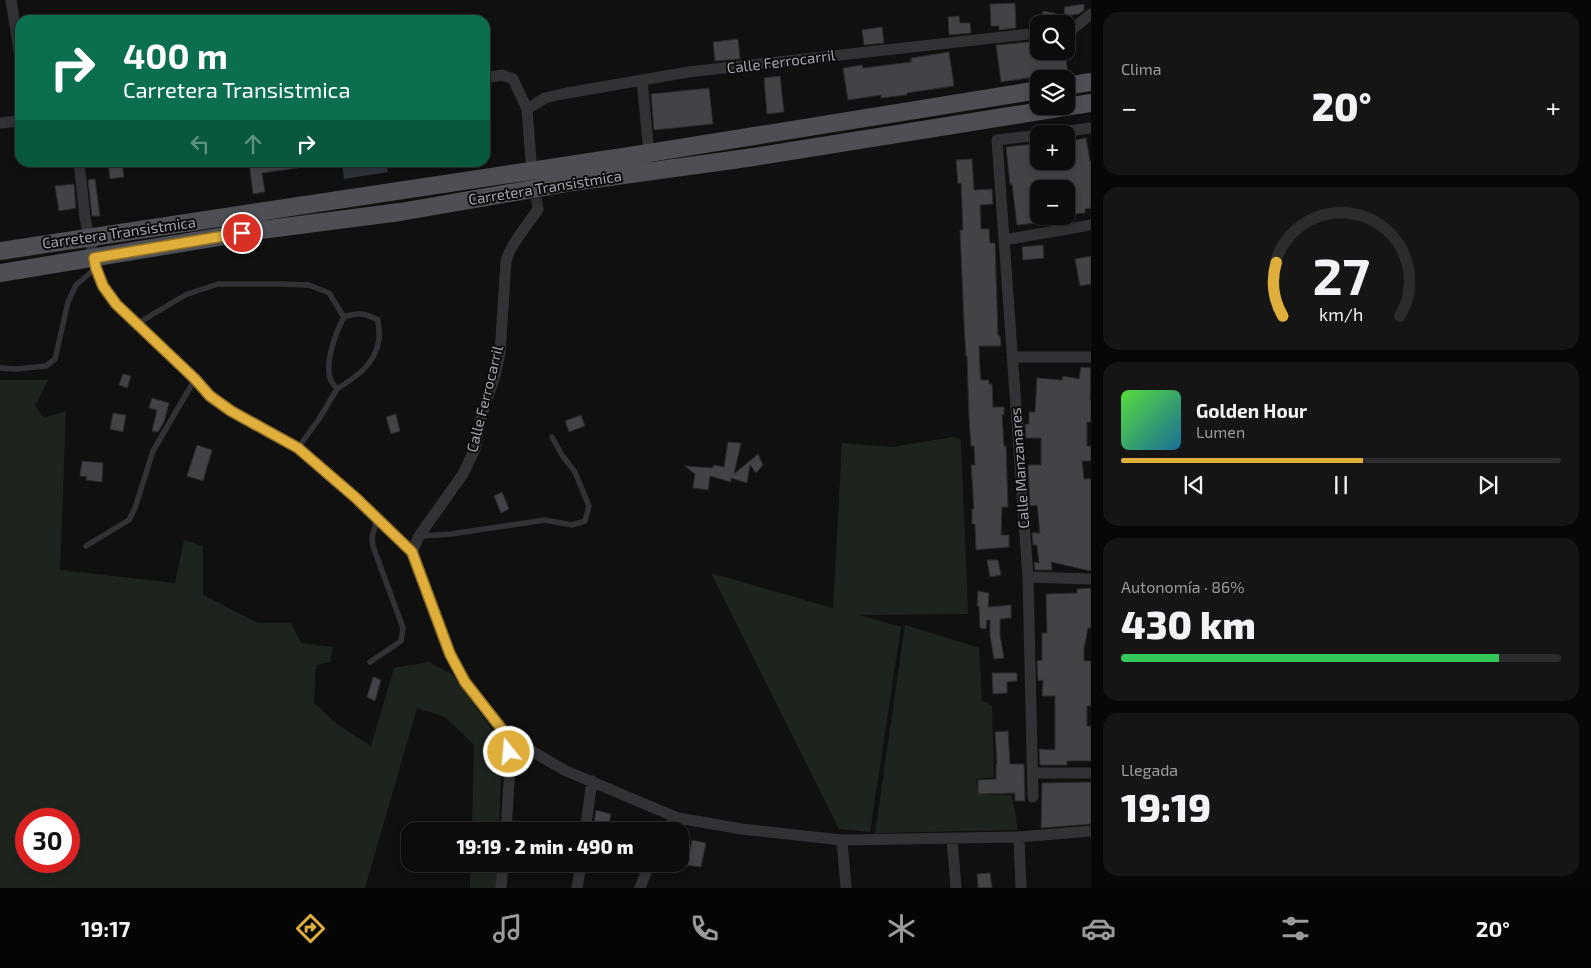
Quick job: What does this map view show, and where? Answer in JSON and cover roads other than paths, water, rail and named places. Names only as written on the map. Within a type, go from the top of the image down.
[{"type":"main road","points":[[1075,85],[1091,82]]},
{"type":"main road","name":"Carretera Transistmica","points":[[0,251],[649,153],[1030,91]]},
{"type":"main road","name":"Carretera Transistmica","points":[[0,273],[94,263],[261,230],[400,212],[573,182],[747,158],[1091,103]]},
{"type":"main road","points":[[94,263],[107,243],[173,232],[189,223]]},
{"type":"main road","points":[[0,267],[73,252],[90,237]]},
{"type":"street","points":[[10,0],[15,28]]},
{"type":"street","points":[[1075,27],[1091,14]]},
{"type":"street","name":"Calle Ferrocarril","points":[[527,109],[545,98],[688,72],[1030,33]]},
{"type":"street","points":[[490,77],[502,75],[513,79],[527,109],[531,161]]},
{"type":"street","points":[[642,80],[649,153]]},
{"type":"street","points":[[0,124],[15,122]]},
{"type":"street","points":[[1075,130],[1091,128]]},
{"type":"street","name":"Calle Manzanares","points":[[1030,135],[997,140],[1028,577],[1034,797]]},
{"type":"street","points":[[80,167],[85,218],[94,263],[103,286],[112,298],[210,396],[231,411],[298,448],[377,518],[412,552],[450,654],[465,682],[508,737],[564,770],[678,818],[742,829],[842,840],[1019,837],[1091,832]]},
{"type":"street","name":"Calle Ferrocarril","points":[[412,552],[419,536],[463,474],[475,449],[482,414],[500,353],[509,250],[538,209]]},
{"type":"street","points":[[1004,240],[1091,225]]},
{"type":"street","points":[[1012,357],[1091,356]]},
{"type":"street","points":[[1028,577],[1091,579]]},
{"type":"street","points":[[507,822],[510,767],[508,737]]},
{"type":"street","points":[[1033,773],[1091,774]]},
{"type":"street","points":[[586,822],[592,781]]},
{"type":"street","points":[[673,822],[678,818]]},
{"type":"street","points":[[1019,837],[1021,888]]},
{"type":"street","points":[[952,839],[956,888]]},
{"type":"street","points":[[842,840],[846,888]]},
{"type":"street","points":[[501,888],[502,872]]},
{"type":"street","points":[[577,888],[580,872]]},
{"type":"street","points":[[640,888],[645,872]]},
{"type":"lane","points":[[0,368],[16,369],[46,366],[56,359],[68,302],[76,285],[94,263]]},
{"type":"lane","points":[[137,324],[185,295],[218,284],[309,285],[329,293],[344,317]]},
{"type":"lane","points":[[298,448],[319,419],[336,388],[362,372],[371,362],[379,340],[378,320],[365,313],[355,313],[344,317],[336,332],[330,358],[330,378],[336,388]]},
{"type":"lane","points":[[86,546],[128,520],[135,508],[153,450],[195,379]]},
{"type":"lane","points":[[419,536],[452,534],[545,520],[572,524],[585,521],[589,506],[575,472],[562,455],[552,437]]},
{"type":"lane","points":[[370,662],[401,641],[403,628],[373,546],[372,537],[377,518]]},
{"type":"tunnel","points":[[534,182],[538,209]]}]
